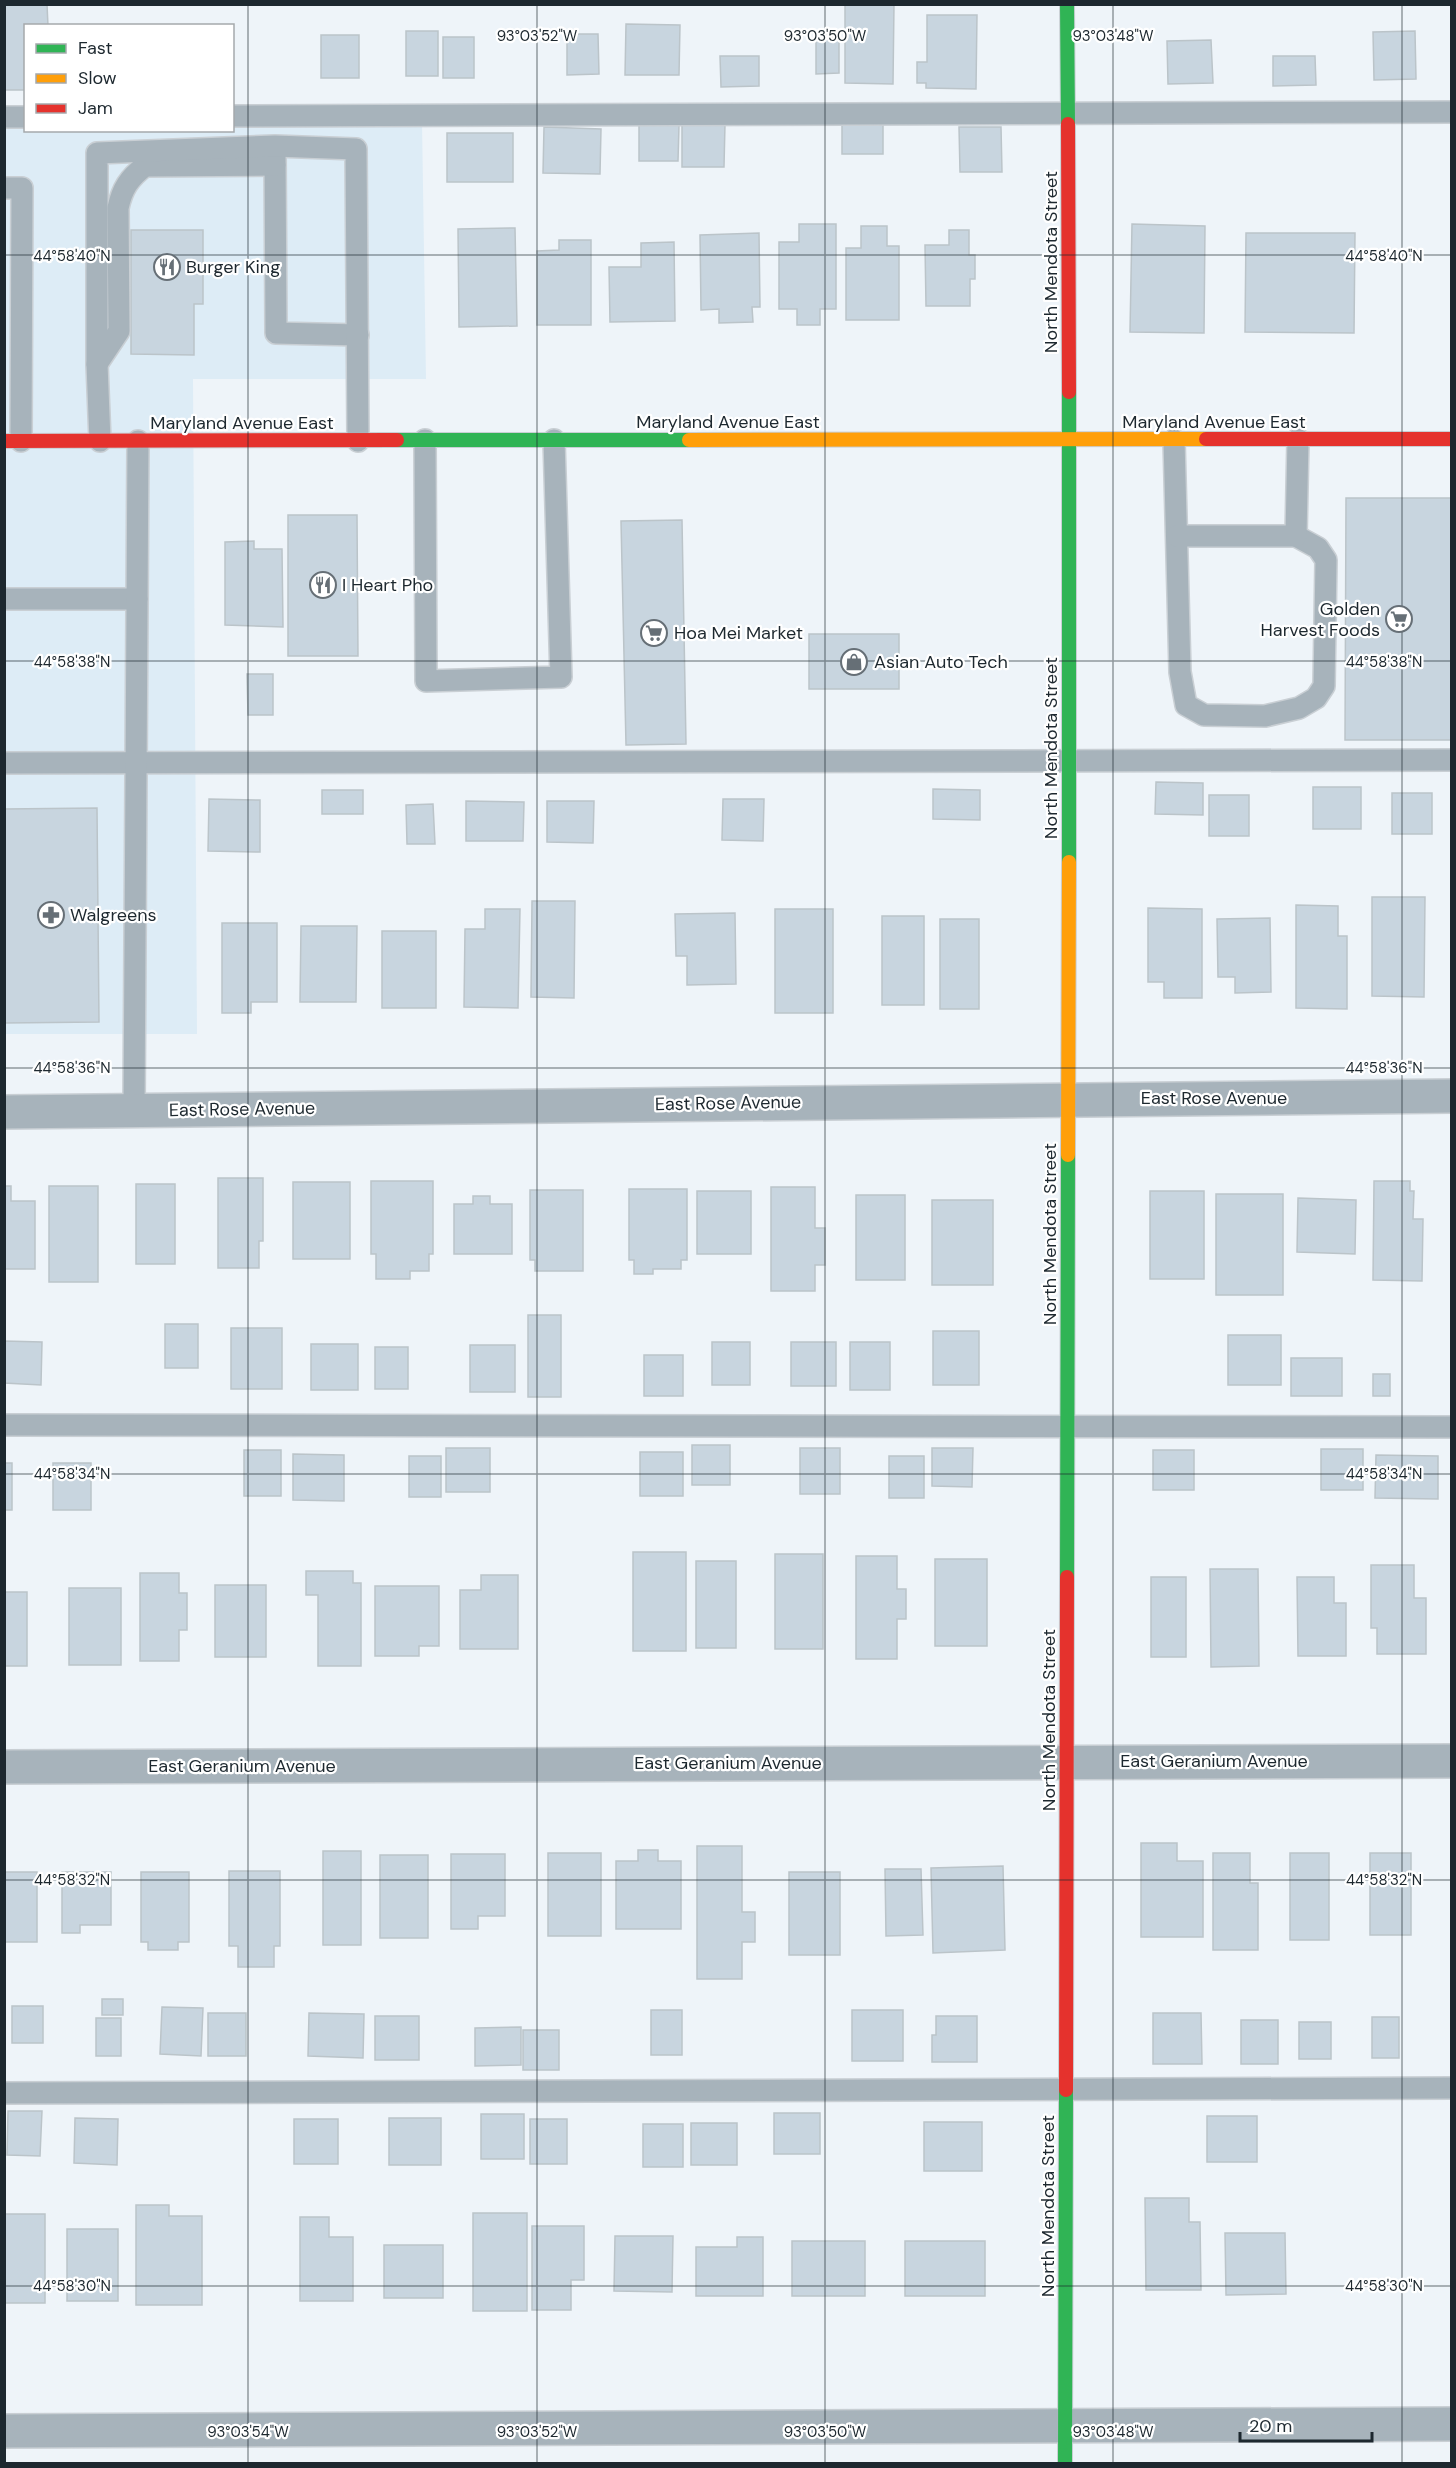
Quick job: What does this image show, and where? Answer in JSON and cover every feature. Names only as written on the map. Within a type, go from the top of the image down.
[{"type":"street","name":"North Mendota Street","points":[[1065,2463],[1070,440],[1067,4]]},
{"type":"street","name":"Maryland Avenue East","points":[[13,441],[1452,439]]},
{"type":"street","name":"East Rose Avenue","points":[[4,1112],[1452,1096]]},
{"type":"street","name":"East Geranium Avenue","points":[[4,1767],[1452,1761]]},
{"type":"street","points":[[4,2431],[1452,2424]]},
{"type":"lane","points":[[234,116],[1452,112]]},
{"type":"lane","points":[[4,117],[24,117]]},
{"type":"lane","points":[[97,364],[119,331],[118,208],[121,194],[131,176],[145,166],[356,149],[358,441]]},
{"type":"lane","points":[[100,441],[97,364],[97,153],[275,155]]},
{"type":"lane","points":[[275,155],[276,333],[358,335]]},
{"type":"lane","points":[[4,188],[22,188],[13,441]]},
{"type":"lane","points":[[1296,536],[1298,439]]},
{"type":"lane","points":[[425,440],[426,681],[561,677],[554,440]]},
{"type":"lane","points":[[1174,440],[1180,672],[1186,705],[1204,715],[1265,717],[1299,708],[1316,698],[1324,686],[1326,560],[1318,548],[1296,536],[1177,536]]},
{"type":"lane","points":[[134,1110],[138,441]]},
{"type":"lane","points":[[4,599],[137,599]]},
{"type":"lane","points":[[4,763],[1452,760]]},
{"type":"lane","points":[[4,1425],[1452,1427]]},
{"type":"lane","points":[[4,2093],[1452,2088]]},
{"type":"shaded area","points":[[422,122],[426,379],[193,379],[197,1034],[5,1034],[4,123],[24,123],[24,132],[234,132],[234,123]]},
{"type":"building","points":[[4,4],[47,4],[48,24],[24,24],[24,90],[4,90]]},
{"type":"building","points":[[845,4],[894,4],[893,84],[845,83]]},
{"type":"building","points":[[927,15],[977,15],[976,89],[926,88],[926,83],[917,83],[917,62],[927,62]]},
{"type":"building","points":[[626,24],[680,25],[679,75],[625,75]]},
{"type":"building","points":[[406,31],[438,31],[438,76],[406,76]]},
{"type":"building","points":[[1415,31],[1416,79],[1374,80],[1373,32]]},
{"type":"building","points":[[567,34],[598,34],[599,74],[567,75]]},
{"type":"building","points":[[816,34],[839,34],[839,73],[816,74]]},
{"type":"building","points":[[321,35],[359,35],[359,78],[321,78]]},
{"type":"building","points":[[443,37],[474,37],[474,78],[443,78]]},
{"type":"building","points":[[1211,40],[1213,83],[1168,84],[1167,41]]},
{"type":"building","points":[[720,56],[759,56],[759,86],[721,87]]},
{"type":"building","points":[[1273,56],[1315,56],[1316,85],[1273,86]]},
{"type":"building","points":[[682,124],[725,124],[724,167],[682,167]]},
{"type":"building","points":[[842,124],[883,124],[883,154],[842,154]]},
{"type":"building","points":[[639,125],[679,125],[678,161],[639,161]]},
{"type":"building","points":[[544,127],[601,129],[600,174],[543,173]]},
{"type":"building","points":[[959,127],[1001,127],[1002,172],[960,172]]},
{"type":"building","points":[[447,133],[513,133],[513,182],[447,182]]},
{"type":"building","points":[[799,224],[836,224],[836,309],[820,309],[820,325],[797,325],[797,309],[779,309],[779,242],[799,242]]},
{"type":"building","points":[[1132,224],[1205,226],[1204,333],[1130,332]]},
{"type":"building","points":[[861,226],[887,226],[887,246],[899,246],[899,320],[846,320],[846,248],[861,248]]},
{"type":"building","points":[[515,228],[517,326],[459,327],[458,229]]},
{"type":"building","name":"Burger King","points":[[131,230],[203,230],[203,304],[194,304],[194,355],[131,354]]},
{"type":"building","points":[[949,230],[969,230],[969,255],[975,255],[975,279],[970,279],[970,306],[926,306],[925,245],[949,245]]},
{"type":"building","points":[[759,233],[760,307],[752,307],[753,322],[719,323],[719,309],[701,310],[700,235]]},
{"type":"building","points":[[1246,233],[1355,233],[1354,333],[1245,332]]},
{"type":"building","points":[[559,240],[591,240],[591,325],[537,325],[537,251],[559,250]]},
{"type":"building","points":[[674,242],[675,321],[610,322],[609,267],[641,267],[641,243]]},
{"type":"building","name":"Golden Harvest Foods","points":[[1346,498],[1452,498],[1452,740],[1345,740]]},
{"type":"building","name":"I Heart Pho","points":[[288,515],[357,515],[358,656],[288,656]]},
{"type":"building","name":"Hoa Mei Market","points":[[682,520],[686,744],[626,745],[621,521]]},
{"type":"building","points":[[254,541],[254,549],[282,549],[283,627],[225,625],[225,542]]},
{"type":"building","name":"Asian Auto Tech","points":[[809,634],[899,634],[899,689],[809,689]]},
{"type":"building","points":[[247,674],[273,674],[273,715],[248,715]]},
{"type":"building","points":[[1156,782],[1203,783],[1203,815],[1155,814]]},
{"type":"building","points":[[1313,787],[1361,787],[1361,829],[1313,829]]},
{"type":"building","points":[[933,789],[980,790],[980,820],[933,819]]},
{"type":"building","points":[[322,790],[363,790],[363,814],[322,814]]},
{"type":"building","points":[[1392,793],[1432,793],[1432,834],[1392,834]]},
{"type":"building","points":[[1209,795],[1249,795],[1249,836],[1209,836]]},
{"type":"building","points":[[209,799],[260,800],[260,852],[208,851]]},
{"type":"building","points":[[723,799],[764,799],[763,841],[722,840]]},
{"type":"building","points":[[466,801],[524,802],[523,841],[466,841]]},
{"type":"building","points":[[547,801],[594,801],[593,843],[547,842]]},
{"type":"building","points":[[433,804],[435,844],[407,844],[406,805]]},
{"type":"building","name":"Walgreens","points":[[97,808],[99,1022],[4,1023],[4,809]]},
{"type":"building","points":[[1372,897],[1425,897],[1424,997],[1372,996]]},
{"type":"building","points":[[532,901],[575,901],[574,998],[531,997]]},
{"type":"building","points":[[1296,905],[1338,906],[1338,936],[1347,936],[1347,1009],[1296,1008]]},
{"type":"building","points":[[1148,908],[1202,909],[1202,998],[1164,998],[1164,982],[1148,982]]},
{"type":"building","points":[[485,909],[520,909],[518,1008],[464,1007],[465,929],[485,929]]},
{"type":"building","points":[[775,909],[833,909],[833,1013],[775,1013]]},
{"type":"building","points":[[735,913],[736,984],[687,985],[687,956],[676,956],[675,914]]},
{"type":"building","points":[[882,916],[924,916],[924,1005],[882,1005]]},
{"type":"building","points":[[1270,918],[1271,992],[1235,993],[1235,977],[1218,977],[1217,919]]},
{"type":"building","points":[[940,919],[979,919],[979,1009],[940,1009]]},
{"type":"building","points":[[222,923],[277,923],[277,1002],[251,1002],[251,1013],[222,1013]]},
{"type":"building","points":[[301,926],[357,926],[356,1002],[300,1002]]},
{"type":"building","points":[[382,931],[436,931],[436,1008],[382,1008]]},
{"type":"building","points":[[218,1178],[263,1178],[263,1241],[259,1241],[259,1268],[218,1268]]},
{"type":"building","points":[[371,1181],[433,1181],[433,1254],[429,1254],[429,1271],[410,1271],[410,1279],[376,1279],[376,1254],[371,1254]]},
{"type":"building","points":[[1374,1181],[1410,1181],[1410,1191],[1414,1191],[1413,1219],[1423,1219],[1422,1281],[1373,1280]]},
{"type":"building","points":[[293,1182],[350,1182],[350,1259],[293,1259]]},
{"type":"building","points":[[136,1184],[175,1184],[175,1264],[136,1264]]},
{"type":"building","points":[[4,1186],[11,1186],[11,1201],[35,1201],[35,1269],[4,1269]]},
{"type":"building","points":[[49,1186],[98,1186],[98,1282],[49,1282]]},
{"type":"building","points":[[771,1187],[815,1187],[815,1228],[825,1228],[825,1265],[815,1265],[815,1291],[771,1291]]},
{"type":"building","points":[[629,1189],[687,1189],[687,1260],[681,1260],[681,1269],[653,1269],[653,1274],[634,1274],[634,1260],[629,1260]]},
{"type":"building","points":[[530,1190],[583,1190],[583,1271],[535,1271],[535,1260],[530,1260]]},
{"type":"building","points":[[697,1191],[751,1191],[751,1254],[697,1254]]},
{"type":"building","points":[[1150,1191],[1204,1191],[1204,1279],[1150,1279]]},
{"type":"building","points":[[1216,1194],[1283,1194],[1283,1295],[1216,1295]]},
{"type":"building","points":[[856,1195],[905,1195],[905,1280],[856,1280]]},
{"type":"building","points":[[473,1196],[490,1196],[490,1204],[512,1204],[512,1254],[454,1254],[454,1204],[473,1204]]},
{"type":"building","points":[[1298,1198],[1356,1200],[1355,1254],[1297,1252]]},
{"type":"building","points":[[932,1200],[993,1200],[993,1285],[932,1285]]},
{"type":"building","points":[[528,1315],[561,1315],[561,1397],[528,1397]]},
{"type":"building","points":[[165,1324],[198,1324],[198,1368],[165,1368]]},
{"type":"building","points":[[231,1328],[282,1328],[282,1389],[231,1389]]},
{"type":"building","points":[[933,1331],[979,1331],[979,1385],[933,1385]]},
{"type":"building","points":[[1228,1335],[1281,1335],[1281,1385],[1228,1385]]},
{"type":"building","points":[[4,1341],[42,1342],[41,1385],[4,1383]]},
{"type":"building","points":[[712,1342],[750,1342],[750,1385],[712,1385]]},
{"type":"building","points":[[791,1342],[836,1342],[836,1386],[791,1386]]},
{"type":"building","points":[[850,1342],[890,1342],[890,1390],[850,1390]]},
{"type":"building","points":[[311,1344],[358,1344],[358,1390],[311,1390]]},
{"type":"building","points":[[470,1345],[515,1345],[515,1392],[470,1392]]},
{"type":"building","points":[[375,1347],[408,1347],[408,1389],[375,1389]]},
{"type":"building","points":[[644,1355],[683,1355],[683,1396],[644,1396]]},
{"type":"building","points":[[1291,1358],[1342,1358],[1342,1396],[1291,1396]]},
{"type":"building","points":[[1373,1374],[1390,1374],[1390,1396],[1373,1396]]},
{"type":"building","points":[[692,1445],[730,1445],[730,1485],[692,1485]]},
{"type":"building","points":[[446,1448],[490,1448],[490,1492],[446,1492]]},
{"type":"building","points":[[800,1448],[840,1448],[840,1494],[800,1494]]},
{"type":"building","points":[[932,1448],[973,1448],[972,1487],[932,1486]]},
{"type":"building","points":[[1321,1449],[1363,1449],[1363,1490],[1321,1490]]},
{"type":"building","points":[[244,1450],[281,1450],[281,1496],[244,1496]]},
{"type":"building","points":[[1153,1450],[1194,1450],[1194,1490],[1153,1490]]},
{"type":"building","points":[[640,1452],[683,1452],[683,1496],[640,1496]]},
{"type":"building","points":[[293,1454],[344,1455],[344,1501],[293,1500]]},
{"type":"building","points":[[1376,1455],[1438,1456],[1438,1499],[1375,1498]]},
{"type":"building","points":[[409,1456],[441,1456],[441,1497],[409,1497]]},
{"type":"building","points":[[889,1456],[924,1456],[924,1498],[889,1498]]},
{"type":"building","points":[[4,1463],[12,1463],[12,1510],[4,1510]]},
{"type":"building","points":[[53,1463],[91,1463],[91,1510],[53,1510]]},
{"type":"building","points":[[633,1552],[686,1552],[686,1651],[633,1651]]},
{"type":"building","points":[[775,1554],[823,1554],[823,1649],[775,1649]]},
{"type":"building","points":[[856,1556],[897,1556],[897,1589],[906,1589],[906,1619],[897,1619],[897,1659],[856,1659]]},
{"type":"building","points":[[935,1559],[987,1559],[987,1646],[935,1646]]},
{"type":"building","points":[[696,1561],[736,1561],[736,1648],[696,1648]]},
{"type":"building","points":[[1371,1565],[1414,1565],[1414,1598],[1426,1598],[1426,1654],[1377,1654],[1377,1628],[1371,1628]]},
{"type":"building","points":[[1210,1569],[1258,1569],[1259,1666],[1211,1667]]},
{"type":"building","points":[[306,1571],[353,1571],[353,1583],[361,1583],[361,1666],[318,1666],[318,1595],[306,1595]]},
{"type":"building","points":[[140,1573],[179,1573],[179,1593],[187,1593],[187,1630],[179,1630],[179,1661],[140,1661]]},
{"type":"building","points":[[481,1575],[518,1575],[518,1649],[460,1649],[460,1590],[481,1590]]},
{"type":"building","points":[[1151,1577],[1186,1577],[1186,1657],[1151,1657]]},
{"type":"building","points":[[1297,1577],[1334,1577],[1334,1603],[1346,1603],[1346,1656],[1298,1656]]},
{"type":"building","points":[[215,1585],[266,1585],[266,1657],[215,1657]]},
{"type":"building","points":[[375,1586],[439,1586],[439,1646],[419,1646],[419,1656],[375,1656]]},
{"type":"building","points":[[69,1588],[121,1588],[121,1665],[69,1665]]},
{"type":"building","points":[[4,1592],[27,1592],[27,1666],[4,1666]]},
{"type":"building","points":[[1141,1843],[1177,1843],[1177,1861],[1203,1861],[1203,1937],[1141,1937]]},
{"type":"building","points":[[697,1846],[742,1846],[742,1912],[755,1912],[755,1942],[742,1942],[742,1979],[697,1979]]},
{"type":"building","points":[[638,1850],[658,1850],[658,1861],[681,1861],[681,1929],[616,1929],[616,1861],[638,1861]]},
{"type":"building","points":[[323,1851],[361,1851],[361,1945],[323,1945]]},
{"type":"building","points":[[548,1853],[601,1853],[601,1936],[548,1936]]},
{"type":"building","points":[[1213,1853],[1250,1853],[1250,1883],[1258,1883],[1258,1950],[1213,1950]]},
{"type":"building","points":[[1290,1853],[1329,1853],[1329,1940],[1290,1940]]},
{"type":"building","points":[[1370,1853],[1411,1853],[1411,1935],[1370,1935]]},
{"type":"building","points":[[451,1854],[505,1854],[505,1916],[478,1916],[478,1929],[451,1929]]},
{"type":"building","points":[[380,1855],[428,1855],[428,1938],[380,1938]]},
{"type":"building","points":[[1003,1866],[1005,1950],[933,1953],[931,1868]]},
{"type":"building","points":[[885,1869],[921,1869],[923,1935],[886,1936]]},
{"type":"building","points":[[229,1871],[280,1871],[280,1946],[274,1946],[274,1967],[238,1967],[238,1946],[229,1946]]},
{"type":"building","points":[[4,1872],[37,1872],[37,1942],[4,1942]]},
{"type":"building","points":[[62,1872],[111,1872],[111,1925],[80,1925],[80,1933],[62,1933]]},
{"type":"building","points":[[141,1872],[189,1872],[189,1942],[178,1942],[178,1950],[148,1950],[148,1942],[141,1942]]},
{"type":"building","points":[[789,1872],[840,1872],[840,1955],[789,1955]]},
{"type":"building","points":[[102,1999],[123,1999],[123,2015],[102,2015]]},
{"type":"building","points":[[12,2006],[43,2006],[43,2043],[12,2043]]},
{"type":"building","points":[[162,2007],[203,2008],[201,2056],[160,2054]]},
{"type":"building","points":[[651,2010],[682,2010],[682,2055],[651,2055]]},
{"type":"building","points":[[852,2010],[903,2010],[903,2061],[852,2061]]},
{"type":"building","points":[[208,2013],[246,2013],[246,2056],[208,2056]]},
{"type":"building","points":[[309,2013],[364,2014],[363,2058],[308,2056]]},
{"type":"building","points":[[1153,2013],[1201,2013],[1202,2064],[1153,2064]]},
{"type":"building","points":[[375,2016],[419,2016],[419,2060],[375,2060]]},
{"type":"building","points":[[936,2016],[977,2016],[977,2062],[932,2062],[932,2035],[936,2035]]},
{"type":"building","points":[[1372,2017],[1399,2017],[1399,2058],[1372,2058]]},
{"type":"building","points":[[96,2018],[121,2018],[121,2056],[96,2056]]},
{"type":"building","points":[[1241,2020],[1278,2020],[1278,2064],[1241,2064]]},
{"type":"building","points":[[1299,2022],[1331,2022],[1331,2059],[1299,2059]]},
{"type":"building","points":[[521,2027],[521,2065],[475,2066],[475,2028]]},
{"type":"building","points":[[523,2030],[559,2030],[559,2070],[523,2070]]},
{"type":"building","points":[[8,2111],[42,2111],[40,2156],[7,2155]]},
{"type":"building","points":[[774,2113],[820,2113],[820,2154],[774,2154]]},
{"type":"building","points":[[481,2114],[524,2114],[524,2159],[481,2159]]},
{"type":"building","points":[[1207,2116],[1257,2116],[1257,2162],[1207,2162]]},
{"type":"building","points":[[75,2118],[118,2119],[117,2165],[74,2163]]},
{"type":"building","points":[[389,2118],[441,2118],[441,2165],[389,2165]]},
{"type":"building","points":[[294,2119],[338,2119],[338,2164],[294,2164]]},
{"type":"building","points":[[530,2119],[567,2119],[567,2164],[530,2164]]},
{"type":"building","points":[[924,2122],[982,2122],[982,2171],[924,2171]]},
{"type":"building","points":[[691,2123],[737,2123],[737,2165],[691,2165]]},
{"type":"building","points":[[643,2124],[683,2124],[683,2167],[643,2167]]},
{"type":"building","points":[[1145,2198],[1189,2198],[1189,2222],[1200,2222],[1201,2290],[1146,2290]]},
{"type":"building","points":[[136,2205],[169,2205],[169,2216],[202,2216],[202,2305],[136,2305]]},
{"type":"building","points":[[473,2213],[527,2213],[527,2311],[473,2311]]},
{"type":"building","points":[[4,2214],[45,2214],[45,2303],[4,2303]]},
{"type":"building","points":[[300,2217],[329,2217],[329,2237],[353,2237],[353,2301],[300,2301]]},
{"type":"building","points":[[532,2226],[584,2226],[584,2280],[571,2280],[571,2310],[532,2310]]},
{"type":"building","points":[[67,2229],[118,2229],[118,2301],[67,2301]]},
{"type":"building","points":[[1225,2233],[1285,2233],[1286,2294],[1226,2295]]},
{"type":"building","points":[[615,2236],[673,2236],[672,2292],[614,2291]]},
{"type":"building","points":[[737,2237],[763,2237],[763,2296],[696,2296],[696,2247],[737,2247]]},
{"type":"building","points":[[792,2241],[865,2241],[865,2296],[792,2296]]},
{"type":"building","points":[[905,2241],[985,2241],[985,2296],[905,2296]]},
{"type":"building","points":[[384,2245],[443,2245],[443,2298],[384,2298]]},
{"type":"traffic: fast","points":[[1067,4],[1068,124]]},
{"type":"traffic: fast","points":[[1069,392],[1069,862]]},
{"type":"traffic: fast","points":[[397,440],[689,440]]},
{"type":"traffic: fast","points":[[1067,1577],[1068,1155]]},
{"type":"traffic: fast","points":[[1065,2464],[1066,2090]]},
{"type":"traffic: slow","points":[[689,440],[1206,439]]},
{"type":"traffic: slow","points":[[1068,1155],[1069,862]]},
{"type":"traffic: jam","points":[[1068,124],[1069,392]]},
{"type":"traffic: jam","points":[[1206,439],[1452,439]]},
{"type":"traffic: jam","points":[[4,441],[397,440]]},
{"type":"traffic: jam","points":[[1066,2090],[1067,1577]]},
{"type":"place","name":"Burger King","points":[[167,267]]},
{"type":"place","name":"I Heart Pho","points":[[323,585]]},
{"type":"place","name":"Golden Harvest Foods","points":[[1399,619]]},
{"type":"place","name":"Hoa Mei Market","points":[[654,633]]},
{"type":"place","name":"Asian Auto Tech","points":[[854,662]]},
{"type":"place","name":"Walgreens","points":[[51,915]]}]
